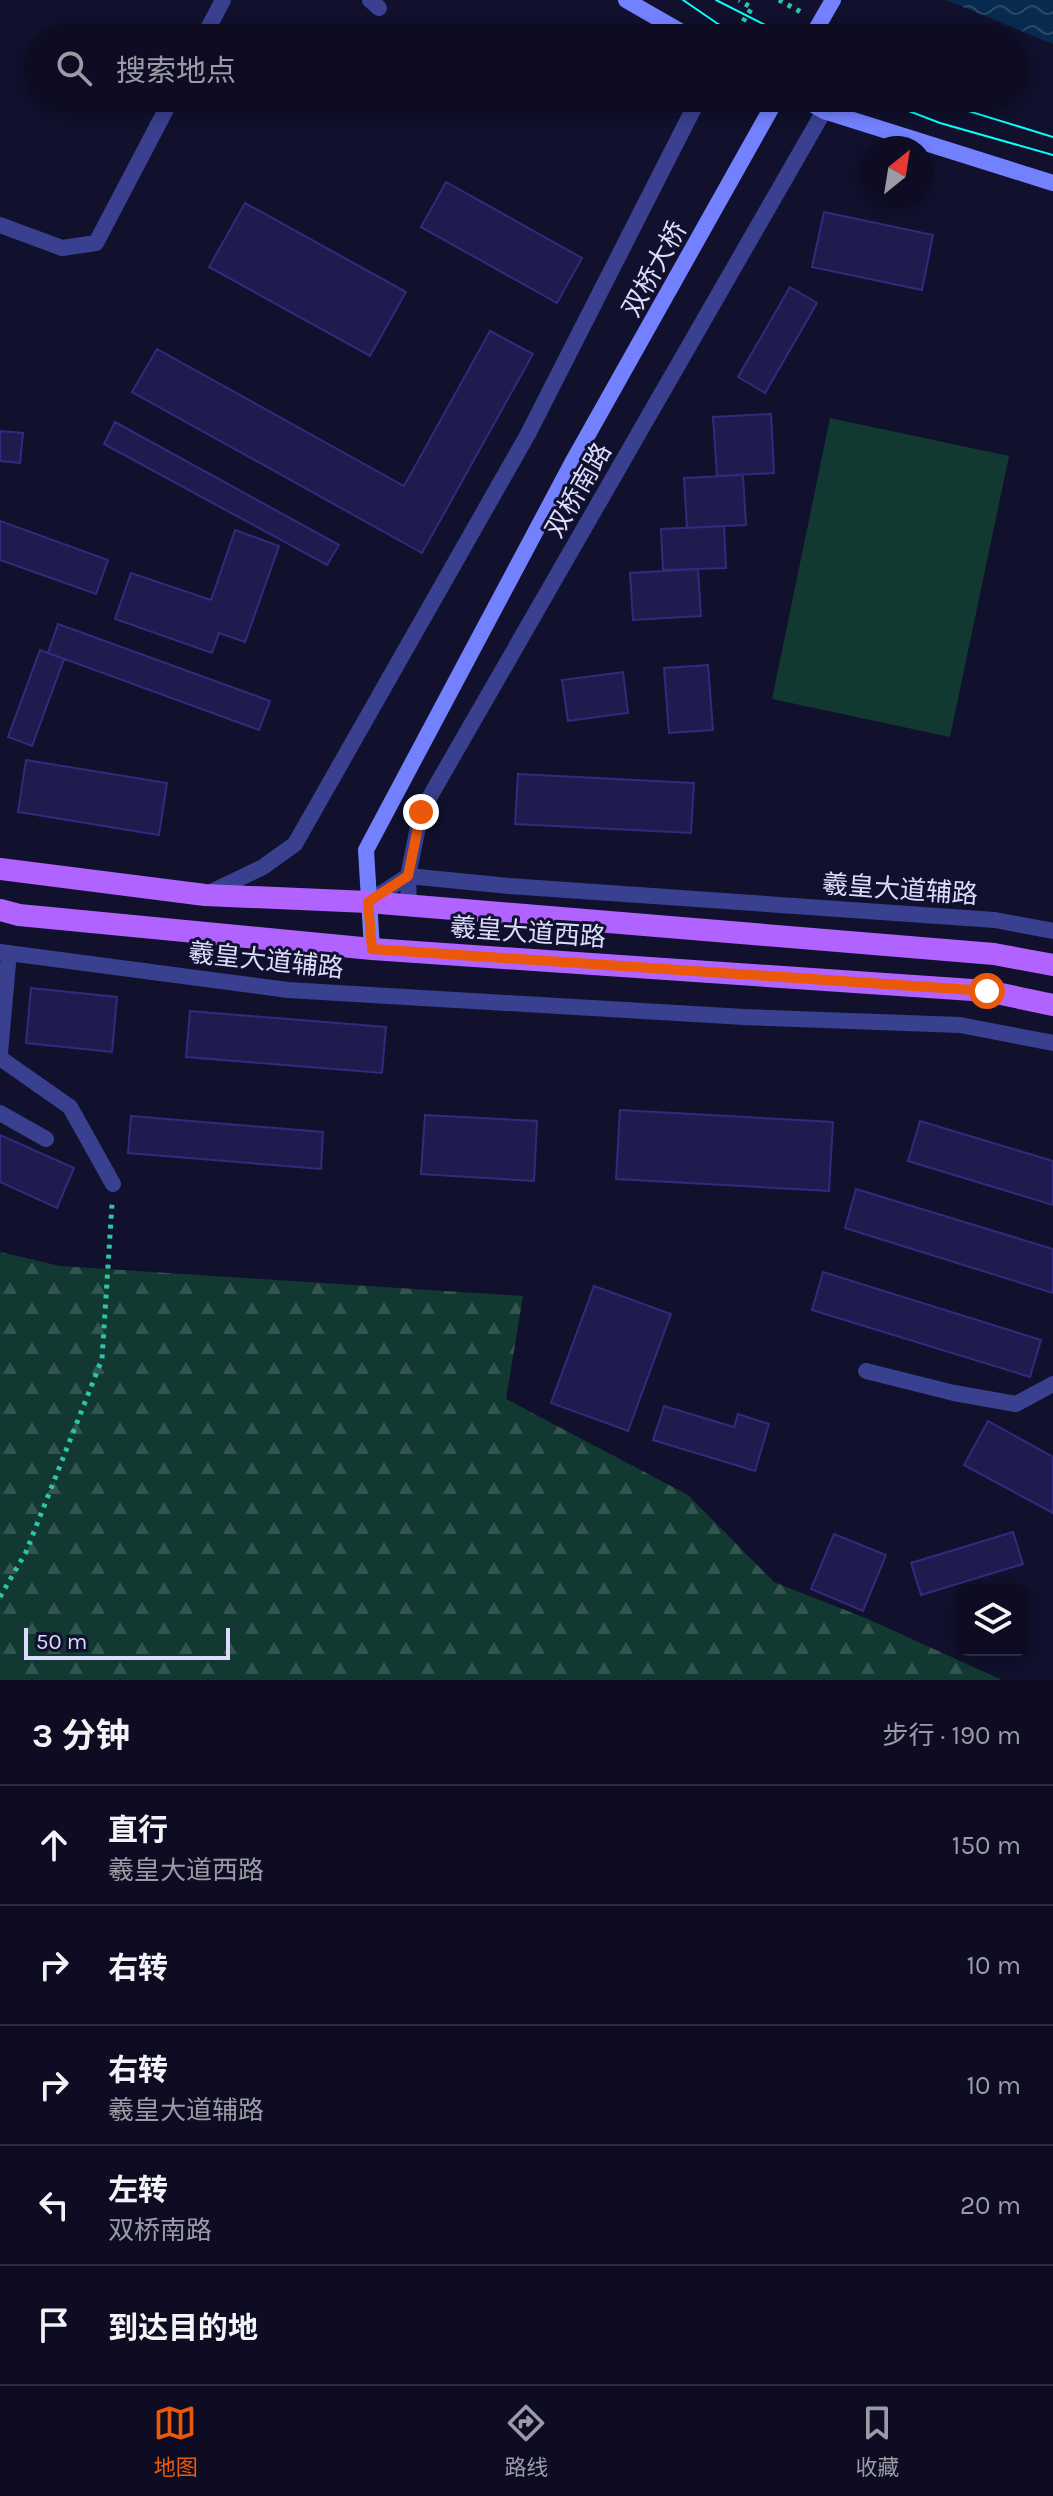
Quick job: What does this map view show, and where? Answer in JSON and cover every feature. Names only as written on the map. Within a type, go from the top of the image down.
[{"type":"main road","points":[[626,0],[668,24]]},
{"type":"main road","points":[[819,24],[833,0]]},
{"type":"main road","name":"双桥大桥","points":[[372,949],[366,850],[572,463],[769,112]]},
{"type":"main road","points":[[827,112],[1053,183]]},
{"type":"main road","name":"羲皇大道西路","points":[[0,869],[205,895],[368,902],[994,954],[1053,965]]},
{"type":"main road","name":"羲皇大道西路","points":[[0,910],[19,915],[372,949],[987,991],[1053,1005]]},
{"type":"street","points":[[210,24],[223,0]]},
{"type":"street","points":[[0,225],[62,248],[96,243],[165,112]]},
{"type":"street","points":[[205,895],[263,867],[295,844],[528,434],[692,112]]},
{"type":"street","name":"双桥南路","points":[[409,906],[408,876],[421,812],[823,112]]},
{"type":"street","points":[[368,902],[408,876]]},
{"type":"street","name":"羲皇大道辅路","points":[[408,876],[509,886],[995,920],[1053,931]]},
{"type":"street","points":[[4,953],[0,1056],[70,1107],[113,1184]]},
{"type":"street","name":"羲皇大道辅路","points":[[4,953],[288,990],[728,1016],[960,1025],[1053,1043]]},
{"type":"street","points":[[0,1113],[46,1139]]},
{"type":"street","points":[[866,1371],[954,1393],[1016,1404],[1053,1384]]},
{"type":"path","points":[[739,0],[752,8],[741,24]]},
{"type":"path","points":[[0,1597],[26,1552],[102,1359],[113,1184]]},
{"type":"green space","points":[[830,418],[1009,456],[950,737],[772,699]]},
{"type":"green space","points":[[0,1252],[60,1266],[523,1296],[506,1399],[688,1495],[774,1582],[868,1619],[1002,1680],[0,1680]]},
{"type":"water","points":[[946,0],[1053,0],[1053,44],[1029,34],[1029,24],[1004,24]]},
{"type":"building","points":[[446,182],[582,258],[557,303],[421,227]]},
{"type":"building","points":[[245,203],[406,292],[370,356],[209,267]]},
{"type":"building","points":[[824,212],[933,235],[922,290],[812,267]]},
{"type":"building","points":[[790,287],[817,303],[765,393],[738,377]]},
{"type":"building","points":[[490,331],[533,354],[422,553],[132,392],[157,349],[404,486]]},
{"type":"building","points":[[771,414],[774,473],[717,476],[713,417]]},
{"type":"building","points":[[115,422],[339,545],[327,565],[104,444]]},
{"type":"building","points":[[0,431],[23,433],[20,463],[0,461]]},
{"type":"building","points":[[743,475],[746,525],[687,528],[684,478]]},
{"type":"building","points":[[0,521],[108,560],[96,594],[0,560]]},
{"type":"building","points":[[724,526],[726,568],[663,570],[661,529]]},
{"type":"building","points":[[235,530],[279,546],[245,642],[219,633],[212,653],[115,619],[131,573],[211,600]]},
{"type":"building","points":[[698,569],[701,616],[633,620],[630,573]]},
{"type":"building","points":[[58,624],[270,701],[259,730],[48,653]]},
{"type":"building","points":[[40,650],[64,659],[32,746],[8,737]]},
{"type":"building","points":[[708,665],[713,730],[669,733],[664,668]]},
{"type":"building","points":[[623,672],[628,713],[568,721],[562,680]]},
{"type":"building","points":[[26,760],[167,783],[159,835],[18,812]]},
{"type":"building","points":[[518,774],[694,783],[691,833],[515,824]]},
{"type":"building","points":[[31,988],[117,997],[112,1052],[26,1043]]},
{"type":"building","points":[[190,1011],[386,1027],[382,1073],[186,1057]]},
{"type":"building","points":[[620,1110],[833,1122],[829,1191],[616,1179]]},
{"type":"building","points":[[425,1115],[537,1121],[534,1181],[421,1174]]},
{"type":"building","points":[[131,1116],[323,1132],[321,1169],[128,1153]]},
{"type":"building","points":[[920,1121],[1053,1161],[1053,1205],[908,1161]]},
{"type":"building","points":[[0,1135],[74,1168],[57,1208],[0,1182]]},
{"type":"building","points":[[856,1189],[1053,1249],[1053,1293],[845,1228]]},
{"type":"building","points":[[823,1272],[1041,1340],[1030,1377],[812,1310]]},
{"type":"building","points":[[594,1286],[671,1314],[628,1431],[551,1403]]},
{"type":"building","points":[[664,1406],[734,1427],[738,1414],[769,1424],[755,1471],[653,1440]]},
{"type":"building","points":[[988,1421],[1053,1457],[1053,1513],[964,1465]]},
{"type":"building","points":[[1013,1532],[1023,1564],[921,1595],[911,1563]]},
{"type":"building","points":[[834,1534],[886,1555],[863,1611],[811,1589]]},
{"type":"tram line","points":[[683,0],[718,24]]},
{"type":"tram line","points":[[716,0],[763,24]]},
{"type":"tram line","points":[[911,112],[1053,155]]},
{"type":"tram line","points":[[972,112],[1053,137]]},
{"type":"route","points":[[421,812],[408,876],[368,902],[372,949],[987,991]]}]
